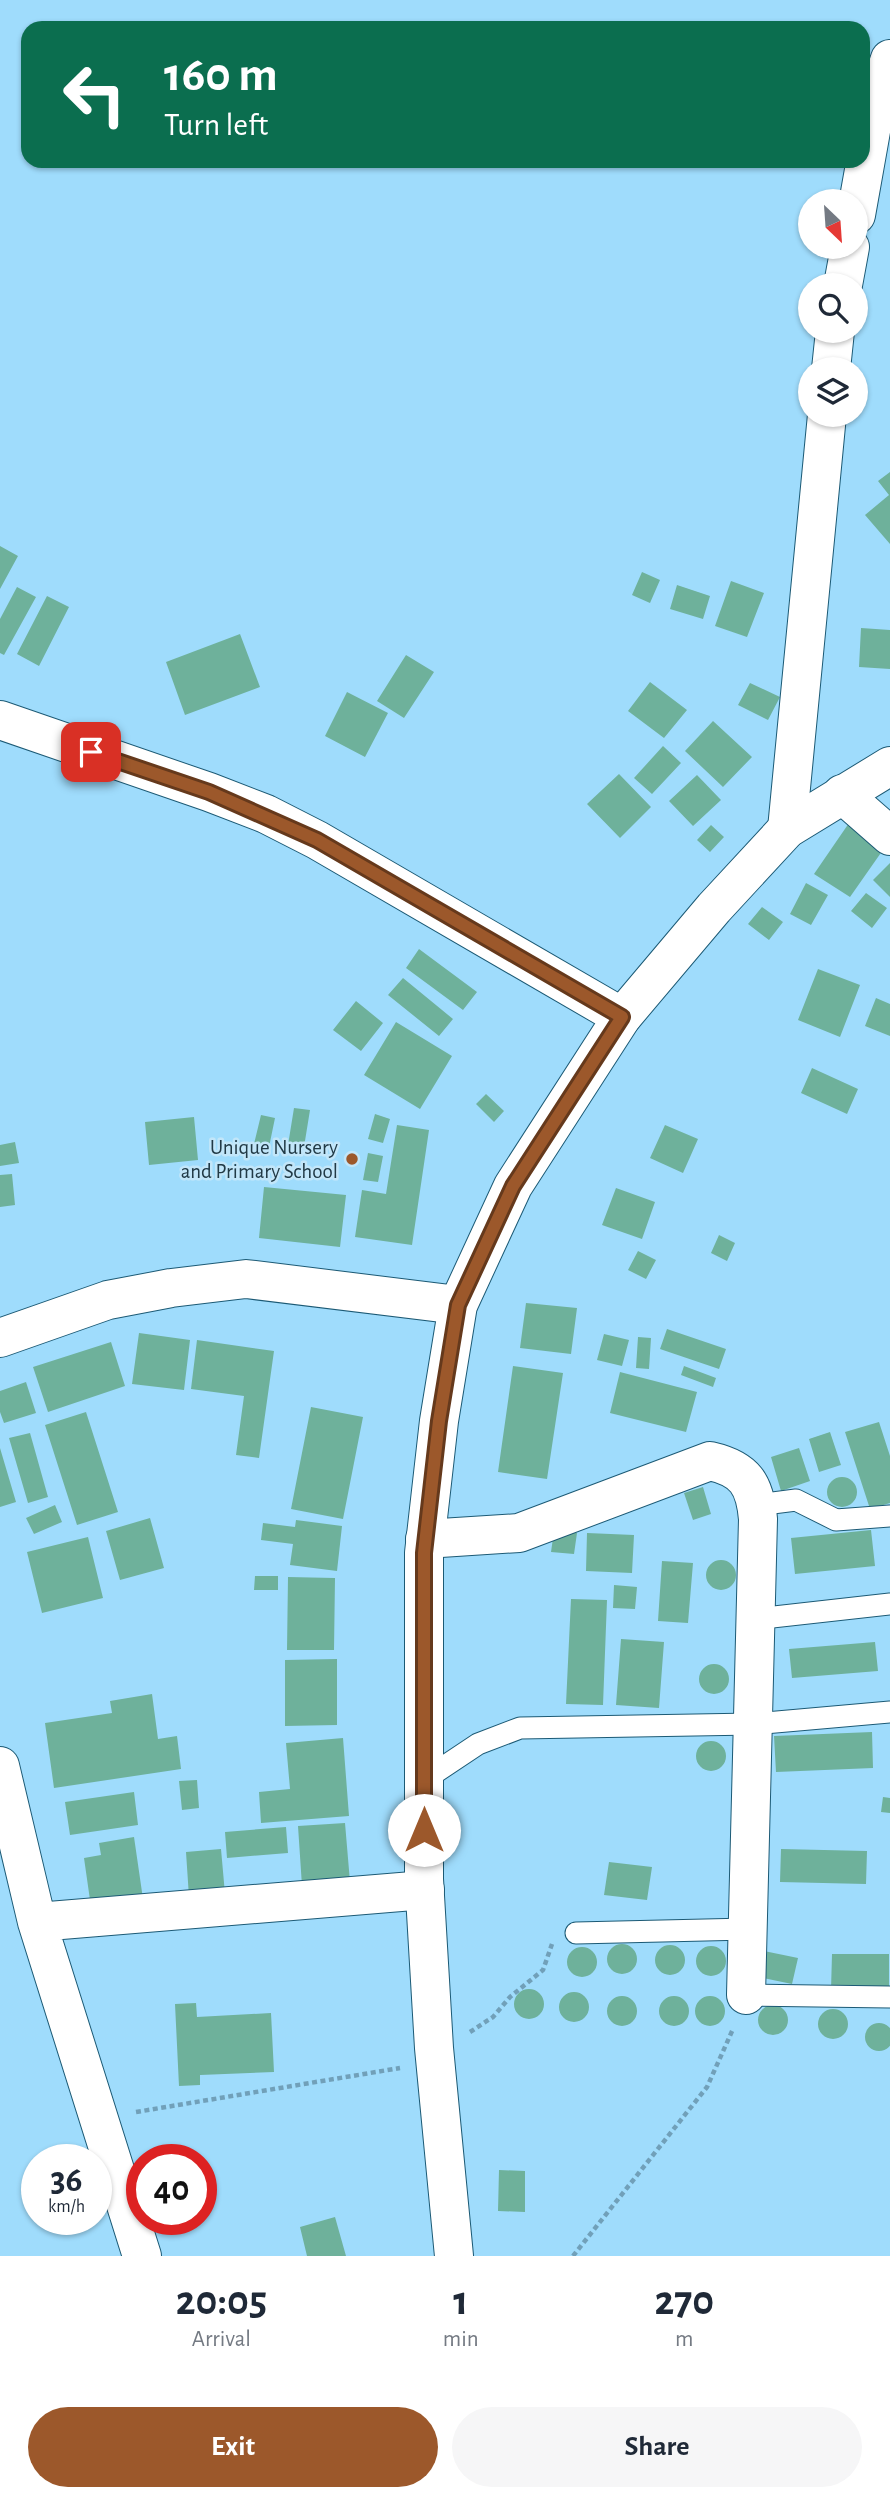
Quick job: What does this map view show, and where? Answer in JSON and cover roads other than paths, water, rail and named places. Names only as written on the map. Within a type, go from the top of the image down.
[{"type":"street","points":[[870,136],[877,97],[890,59]]},
{"type":"street","points":[[861,189],[864,168]]},
{"type":"street","points":[[787,829],[826,427]]},
{"type":"street","points":[[0,719],[266,814],[317,840],[622,1017]]},
{"type":"street","points":[[454,2256],[435,2055],[425,1891],[425,1539],[439,1421],[458,1305],[513,1186],[622,1017],[714,908],[787,829],[890,766]]},
{"type":"street","points":[[842,794],[890,836]]},
{"type":"street","points":[[0,1338],[108,1300],[246,1279],[458,1305]]},
{"type":"street","points":[[425,1539],[519,1532],[710,1461],[729,1465],[746,1480],[756,1495],[757,1505],[746,1995]]},
{"type":"street","points":[[0,1766],[37,1922],[142,2256]]},
{"type":"street","points":[[37,1922],[425,1891]]},
{"type":"lane","points":[[757,1505],[796,1500],[836,1520],[890,1516]]},
{"type":"lane","points":[[755,1619],[890,1604]]},
{"type":"lane","points":[[424,1780],[478,1744],[520,1728],[753,1724],[890,1712]]},
{"type":"lane","points":[[576,1933],[748,1929]]},
{"type":"lane","points":[[746,1995],[890,1997]]},
{"type":"place","name":"Unique Nursery and Primary School","points":[[352,1159]]}]
